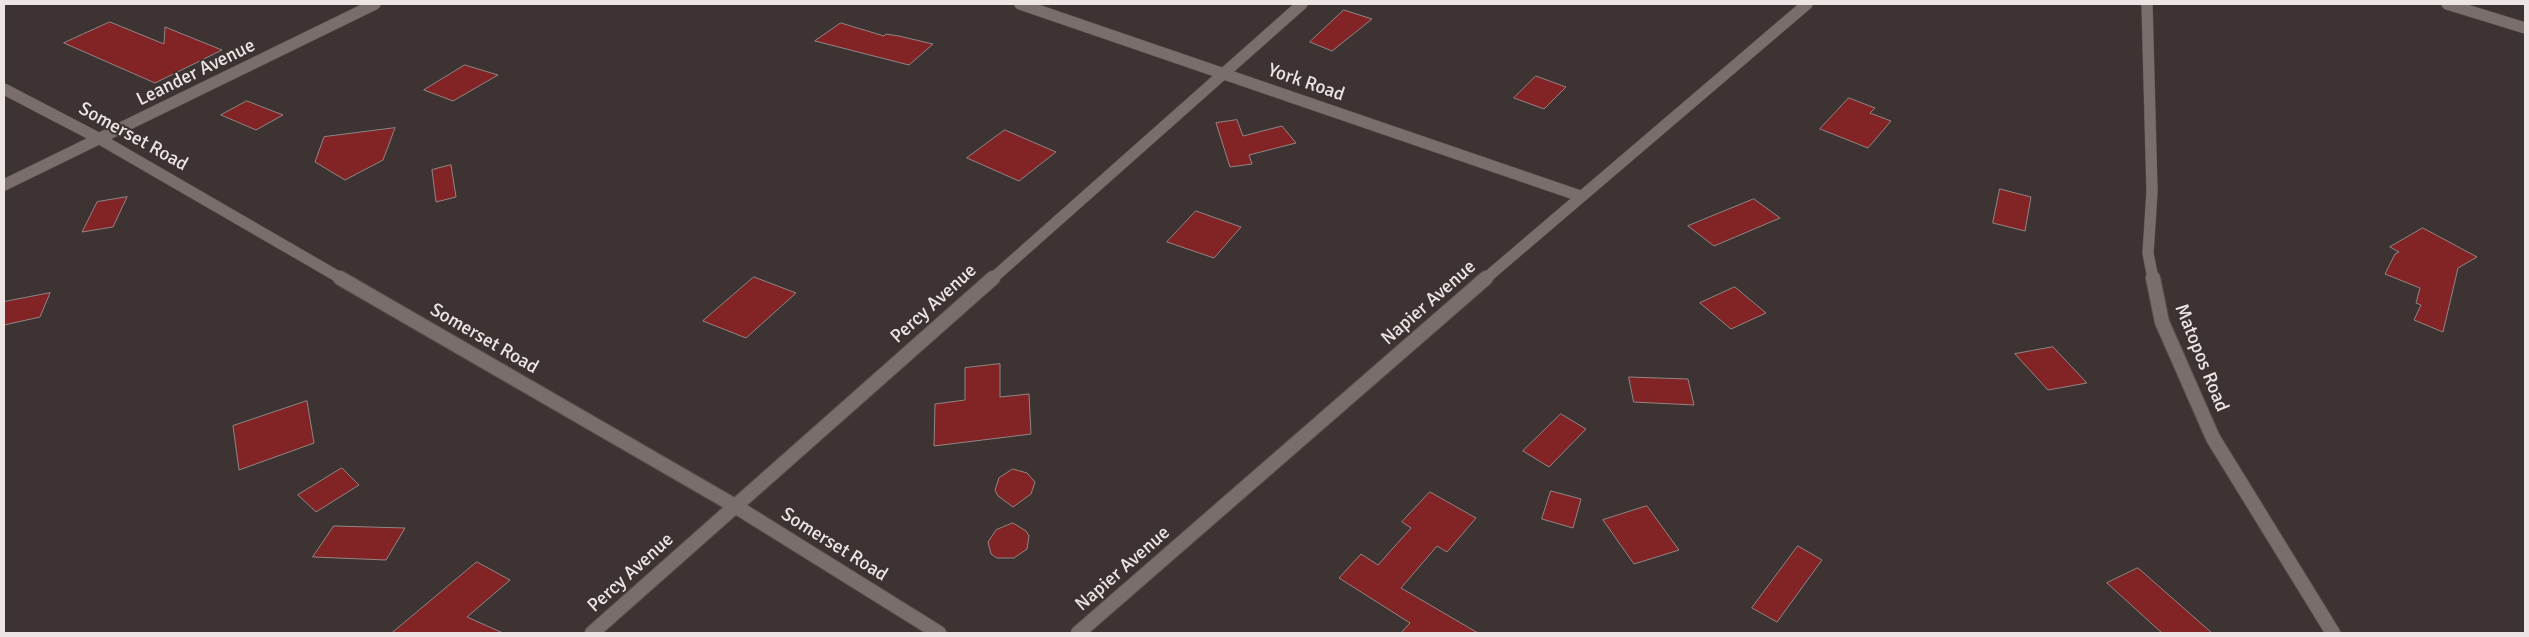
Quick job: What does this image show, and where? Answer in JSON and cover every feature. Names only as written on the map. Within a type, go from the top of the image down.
[{"type":"street","name":"Leander Avenue","points":[[4,185],[376,4]]},
{"type":"street","name":"York Road","points":[[1020,4],[1223,72],[1580,196]]},
{"type":"street","name":"Percy Avenue","points":[[592,633],[1302,4]]},
{"type":"street","name":"Napier Avenue","points":[[1078,633],[1580,196],[1807,4]]},
{"type":"street","name":"Matopos Road","points":[[2147,4],[2152,192],[2148,253],[2162,322],[2213,438],[2333,633]]},
{"type":"street","points":[[2447,4],[2525,28]]},
{"type":"street","name":"Somerset Road","points":[[4,89],[100,139],[735,506],[939,633]]},
{"type":"building","points":[[1344,10],[1372,19],[1332,51],[1310,42]]},
{"type":"building","points":[[110,22],[164,44],[165,27],[222,50],[155,83],[64,43]]},
{"type":"building","points":[[841,23],[884,36],[886,34],[899,36],[933,44],[909,65],[815,41]]},
{"type":"building","points":[[465,65],[498,75],[453,101],[424,90]]},
{"type":"building","points":[[1536,76],[1566,87],[1544,109],[1514,98]]},
{"type":"building","points":[[1849,98],[1875,108],[1870,113],[1891,121],[1868,148],[1820,129]]},
{"type":"building","points":[[247,101],[283,115],[256,130],[221,115]]},
{"type":"building","points":[[1237,120],[1243,136],[1282,126],[1296,143],[1249,155],[1252,164],[1230,167],[1216,123]]},
{"type":"building","points":[[395,128],[383,160],[345,180],[315,162],[324,137]]},
{"type":"building","points":[[1005,130],[1056,152],[1019,181],[967,158]]},
{"type":"building","points":[[451,165],[456,197],[436,202],[432,170]]},
{"type":"building","points":[[2000,189],[2031,197],[2025,231],[1993,223]]},
{"type":"building","points":[[127,197],[113,227],[82,232],[97,202]]},
{"type":"building","points":[[1754,199],[1780,218],[1714,246],[1688,226]]},
{"type":"building","points":[[1196,211],[1241,227],[1214,258],[1167,242]]},
{"type":"building","points":[[2423,228],[2477,257],[2458,268],[2443,332],[2414,320],[2421,305],[2416,303],[2420,288],[2385,274],[2395,254],[2399,252],[2390,247]]},
{"type":"building","points":[[754,277],[796,293],[746,338],[703,321]]},
{"type":"building","points":[[1735,287],[1766,313],[1731,329],[1700,303]]},
{"type":"building","points":[[50,293],[40,317],[4,325],[4,302]]},
{"type":"building","points":[[2053,347],[2087,383],[2048,390],[2015,354]]},
{"type":"building","points":[[1000,364],[1000,397],[1029,394],[1031,434],[934,446],[935,404],[965,400],[965,368]]},
{"type":"building","points":[[1629,377],[1688,379],[1694,405],[1634,402]]},
{"type":"building","points":[[307,401],[314,443],[239,470],[233,426]]},
{"type":"building","points":[[1561,414],[1586,429],[1549,467],[1523,451]]},
{"type":"building","points":[[342,468],[359,485],[316,512],[298,495]]},
{"type":"building","points":[[1013,469],[1027,473],[1035,482],[1031,494],[1013,507],[998,496],[995,490],[999,478]]},
{"type":"building","points":[[1551,491],[1581,499],[1573,528],[1542,519]]},
{"type":"building","points":[[1430,492],[1476,518],[1447,552],[1437,546],[1401,588],[1478,633],[1401,633],[1410,623],[1339,578],[1361,554],[1378,565],[1411,528],[1402,522]]},
{"type":"building","points":[[1647,506],[1679,550],[1634,564],[1603,520]]},
{"type":"building","points":[[1013,523],[1026,531],[1029,536],[1027,549],[1014,558],[997,558],[991,554],[988,542],[996,530]]},
{"type":"building","points":[[334,526],[405,528],[386,560],[313,557]]},
{"type":"building","points":[[1798,546],[1822,560],[1777,622],[1752,608]]},
{"type":"building","points":[[477,562],[510,580],[467,617],[503,633],[392,633]]},
{"type":"building","points":[[2138,568],[2212,633],[2162,633],[2107,583]]}]
